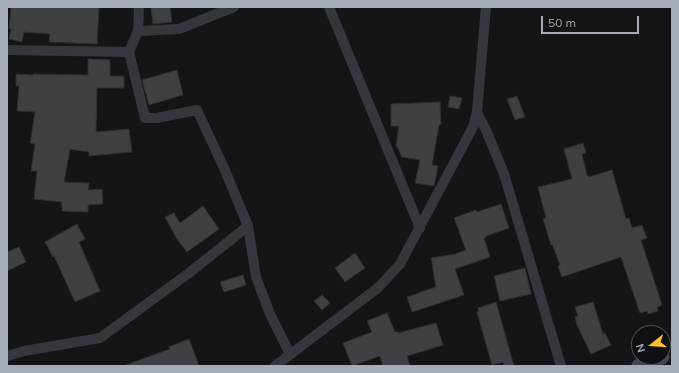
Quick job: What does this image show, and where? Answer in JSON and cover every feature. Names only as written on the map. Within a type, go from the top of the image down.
[{"type":"street","points":[[139,7],[138,31],[129,52],[145,118],[157,118],[197,110],[224,168],[248,226],[256,277],[270,314],[290,354]]},
{"type":"street","points":[[138,31],[179,29],[234,7]]},
{"type":"street","points":[[330,7],[420,228]]},
{"type":"street","points":[[275,366],[380,287],[400,264],[473,127],[478,112],[486,7]]},
{"type":"street","points":[[7,50],[129,52]]},
{"type":"street","points":[[478,112],[480,120],[486,130],[504,174],[561,366]]},
{"type":"street","points":[[7,356],[24,351],[100,338],[189,273],[248,226]]},
{"type":"building","points":[[11,7],[99,7],[97,44],[49,42],[50,34],[24,32],[22,42],[9,39],[11,29],[9,29]]},
{"type":"building","points":[[151,7],[170,7],[172,22],[153,24]]},
{"type":"building","points":[[88,59],[110,60],[110,76],[124,76],[124,88],[97,88],[96,132],[129,129],[132,152],[89,156],[89,152],[70,149],[64,182],[89,183],[88,190],[102,189],[103,204],[88,205],[88,212],[62,211],[62,202],[34,199],[37,171],[31,171],[35,144],[30,143],[35,112],[17,111],[19,86],[16,86],[16,74],[88,75]]},
{"type":"building","points":[[177,70],[183,95],[149,105],[142,80]]},
{"type":"building","points":[[450,96],[462,98],[459,109],[448,107]]},
{"type":"building","points":[[517,96],[525,117],[515,120],[507,99]]},
{"type":"building","points":[[440,102],[441,124],[439,125],[432,165],[438,166],[434,186],[415,183],[420,160],[402,157],[396,145],[399,126],[391,126],[391,104]]},
{"type":"building","points":[[583,143],[586,153],[582,154],[587,175],[589,177],[612,170],[626,219],[629,218],[632,228],[642,225],[647,238],[641,240],[662,305],[657,307],[658,311],[648,314],[647,311],[640,313],[621,257],[562,277],[558,266],[560,265],[552,244],[551,245],[543,219],[546,218],[538,187],[572,179],[564,149]]},
{"type":"building","points":[[501,204],[509,228],[484,238],[490,257],[455,269],[464,295],[412,312],[407,297],[436,287],[431,258],[455,254],[466,250],[454,218],[476,210],[477,212]]},
{"type":"building","points":[[203,206],[219,229],[187,252],[177,239],[165,217],[174,213],[180,223]]},
{"type":"building","points":[[77,224],[85,239],[79,242],[100,291],[75,302],[54,256],[53,257],[45,242]]},
{"type":"building","points":[[19,247],[26,262],[7,271],[7,252]]},
{"type":"building","points":[[355,253],[365,268],[345,282],[335,268]]},
{"type":"building","points":[[525,268],[531,294],[500,301],[494,276]]},
{"type":"building","points":[[243,275],[246,285],[224,292],[220,282]]},
{"type":"building","points":[[322,295],[330,303],[322,310],[314,301]]},
{"type":"building","points":[[496,302],[514,366],[504,366],[503,362],[492,365],[477,312],[479,311],[478,308]]},
{"type":"building","points":[[593,302],[603,334],[605,333],[611,345],[591,354],[577,325],[575,317],[578,316],[575,307]]},
{"type":"building","points":[[387,313],[395,332],[398,333],[436,323],[443,345],[407,356],[410,366],[383,366],[380,356],[352,366],[343,343],[372,332],[367,321]]},
{"type":"building","points":[[189,339],[199,366],[126,366],[170,349],[169,347]]}]
